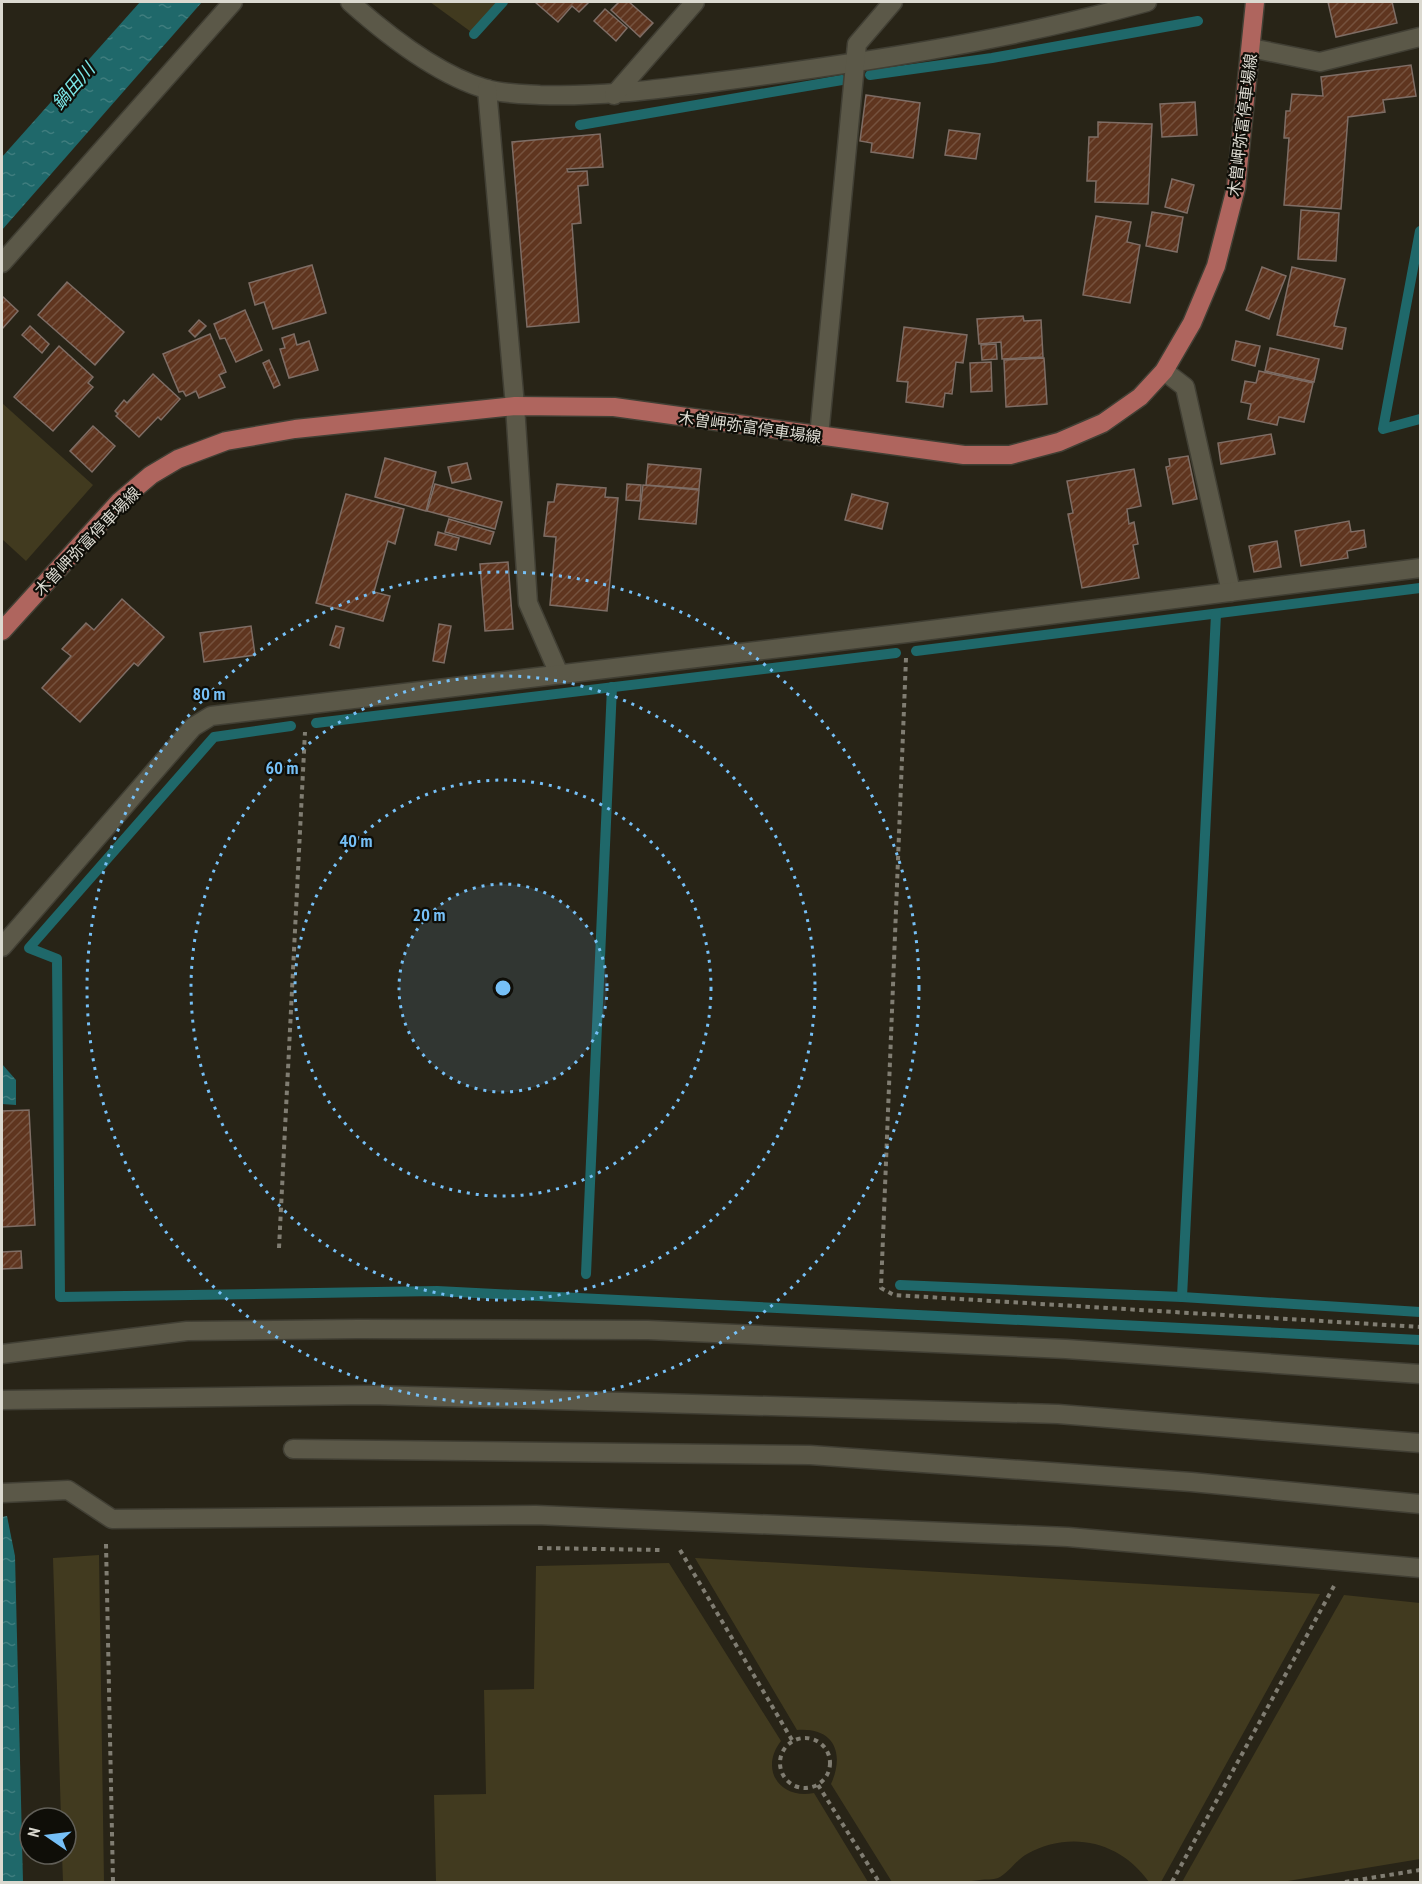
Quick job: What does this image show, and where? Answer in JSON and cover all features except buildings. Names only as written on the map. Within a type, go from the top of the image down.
[{"type":"main road","name":"木曽岬弥富停車場線","points":[[2,631],[119,502],[151,476],[178,459],[226,441],[295,429],[515,406],[614,407],[964,455],[1010,455],[1059,442],[1103,423],[1140,397],[1164,371],[1192,323],[1216,266],[1236,188],[1255,2]]},
{"type":"street","points":[[2,263],[233,2]]},
{"type":"street","points":[[350,2],[414,52],[451,74],[487,89],[535,95],[614,94],[855,64],[961,45],[1100,15],[1147,2]]},
{"type":"street","points":[[614,94],[695,2]]},
{"type":"street","points":[[819,436],[856,44],[893,2]]},
{"type":"street","points":[[1251,48],[1320,62],[1420,37]]},
{"type":"street","points":[[487,89],[515,406],[528,603],[559,674]]},
{"type":"street","points":[[1164,371],[1185,387],[1231,592]]},
{"type":"street","points":[[2,946],[9,926],[193,727],[211,716],[907,633],[1420,568]]},
{"type":"street","points":[[2,1354],[187,1331],[648,1330],[1066,1349],[1420,1374]]},
{"type":"street","points":[[2,1400],[370,1395],[1058,1414],[1420,1443]]},
{"type":"street","points":[[293,1449],[810,1455],[1191,1482],[1420,1504]]},
{"type":"street","points":[[2,1493],[68,1490],[112,1519],[536,1515],[1068,1537],[1420,1568]]},
{"type":"path","points":[[907,633],[881,1288],[894,1295],[1420,1327]]},
{"type":"path","points":[[279,1248],[306,705]]},
{"type":"path","points":[[105,1514],[113,1882]]},
{"type":"path","points":[[538,1548],[668,1550]]},
{"type":"path","points":[[691,1551],[680,1550],[792,1740]]},
{"type":"path","points":[[1172,1882],[1335,1586],[1323,1585]]},
{"type":"path","points":[[802,1737],[812,1738],[821,1742],[827,1750],[831,1759],[830,1769],[818,1785],[799,1788],[783,1776],[780,1756],[792,1740],[802,1737]]},
{"type":"path","points":[[818,1785],[879,1882]]},
{"type":"path","points":[[1345,1882],[1420,1870]]},
{"type":"shaded area","points":[[430,2],[503,2],[474,34]]},
{"type":"shaded area","points":[[2,403],[93,485],[26,561],[2,539]]},
{"type":"shaded area","points":[[99,1555],[104,1882],[63,1882],[62,1866],[78,1866],[78,1806],[61,1806],[53,1558]]},
{"type":"shaded area","points":[[695,1558],[1320,1594],[1161,1882],[1149,1882],[1124,1857],[1109,1849],[1093,1844],[1060,1842],[1027,1854],[996,1879],[947,1883],[892,1882],[831,1784],[837,1762],[833,1744],[820,1733],[797,1730]]},
{"type":"shaded area","points":[[669,1563],[781,1741],[772,1762],[776,1780],[791,1792],[814,1793],[868,1882],[436,1882],[434,1795],[486,1794],[484,1690],[534,1689],[536,1566]]},
{"type":"shaded area","points":[[1344,1595],[1420,1603],[1420,1859],[1282,1882],[1182,1882]]},
{"type":"water","name":"鍋田川","points":[[140,2],[202,2],[2,230],[2,157]]},
{"type":"water","points":[[2,1064],[16,1080],[16,1105],[2,1104]]},
{"type":"water","points":[[7,1516],[15,1556],[21,1806],[18,1806],[18,1866],[23,1866],[23,1882],[2,1882],[2,1517]]},
{"type":"waterway","points":[[474,34],[503,2]]},
{"type":"waterway","points":[[870,75],[992,58],[1198,21]]},
{"type":"waterway","points":[[580,125],[842,80]]},
{"type":"waterway","points":[[1420,231],[1383,429],[1420,419]]},
{"type":"waterway","points":[[916,651],[1420,588]]},
{"type":"waterway","points":[[1182,1297],[1216,614]]},
{"type":"waterway","points":[[316,723],[896,653]]},
{"type":"waterway","points":[[586,1274],[612,687]]},
{"type":"waterway","points":[[291,726],[214,737],[29,948],[57,959],[60,1297],[437,1291],[1420,1340]]},
{"type":"waterway","points":[[900,1285],[1182,1297],[1420,1312]]}]
